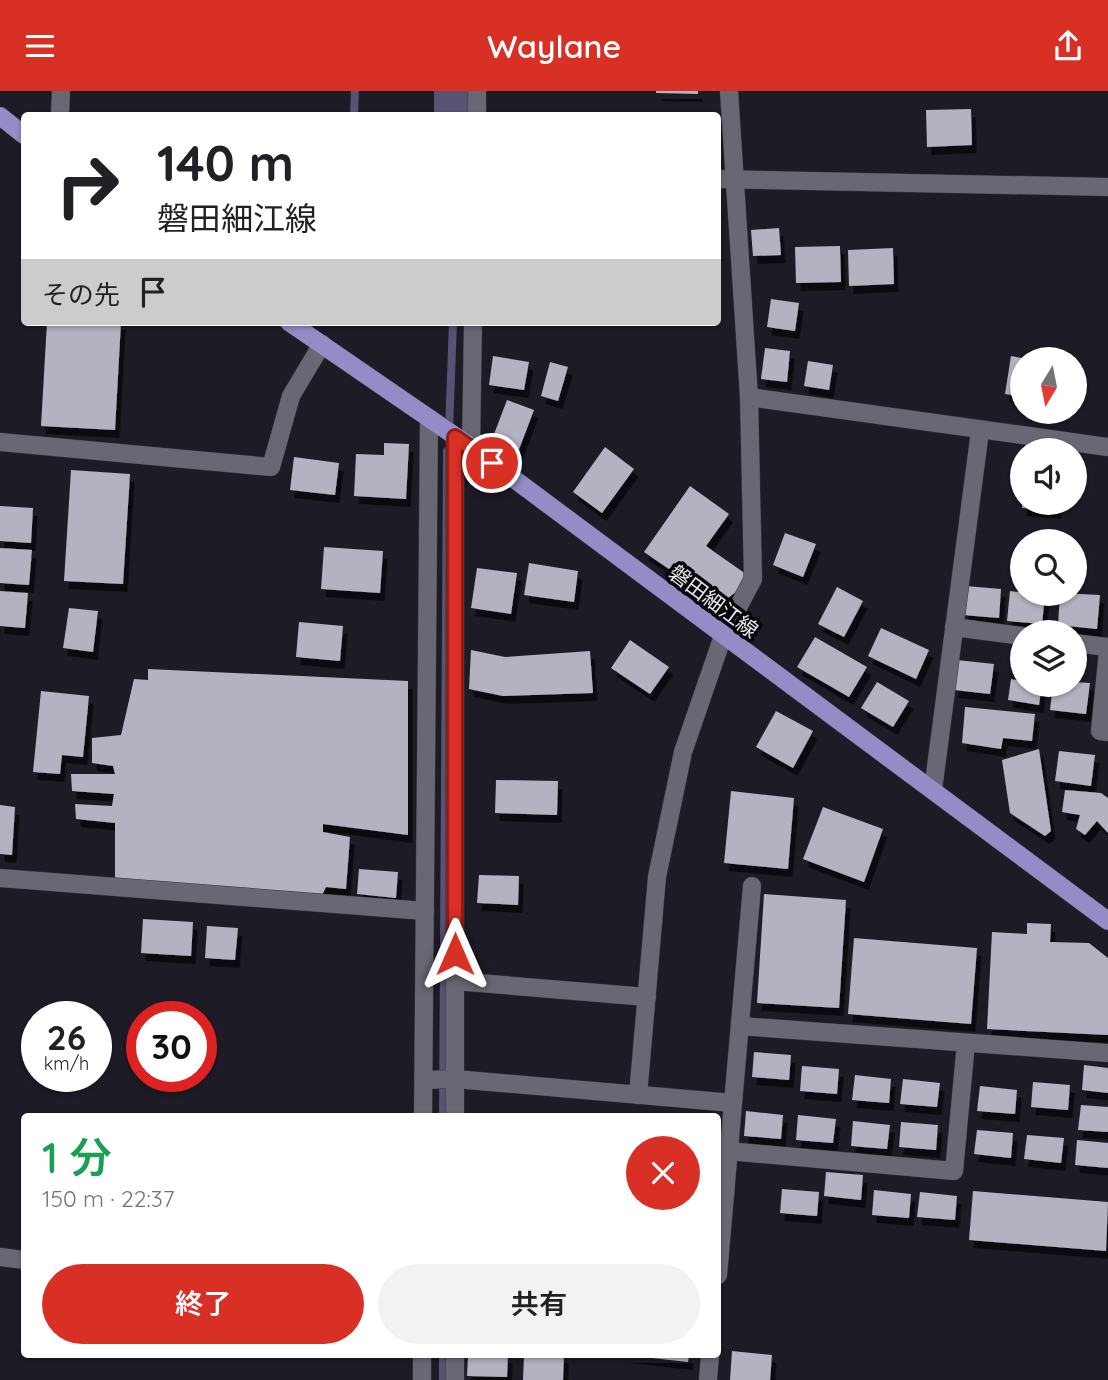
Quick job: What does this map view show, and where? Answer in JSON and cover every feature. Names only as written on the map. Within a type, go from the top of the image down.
[{"type":"main road","points":[[0,116],[21,133]]},
{"type":"main road","name":"磐田細江線","points":[[295,326],[471,447],[1108,921]]},
{"type":"street","points":[[60,112],[61,91]]},
{"type":"street","points":[[477,91],[477,112]]},
{"type":"street","points":[[638,1095],[657,877],[683,752],[723,636],[753,579],[749,397],[726,179],[729,91]]},
{"type":"street","points":[[726,179],[1108,187]]},
{"type":"street","points":[[471,447],[473,326]]},
{"type":"street","points":[[0,442],[271,467],[291,396],[321,344]]},
{"type":"street","points":[[749,397],[1108,447]]},
{"type":"street","points":[[423,1113],[429,419]]},
{"type":"street","points":[[933,790],[980,431]]},
{"type":"street","points":[[455,437],[455,1113]]},
{"type":"street","points":[[954,627],[1010,634]]},
{"type":"street","points":[[1087,645],[1108,649],[1100,731],[1108,732]]},
{"type":"street","points":[[0,878],[425,911]]},
{"type":"street","points":[[721,1241],[752,886]]},
{"type":"street","points":[[455,981],[647,997]]},
{"type":"street","points":[[740,1026],[1108,1053]]},
{"type":"street","points":[[729,1150],[954,1171],[967,1042]]},
{"type":"street","points":[[425,1080],[454,1079],[733,1103]]},
{"type":"street","points":[[0,1257],[21,1260]]},
{"type":"street","points":[[422,1358],[422,1380]]},
{"type":"street","points":[[455,1358],[456,1380]]},
{"type":"street","points":[[708,1380],[710,1358]]},
{"type":"building","points":[[698,91],[698,94],[656,93]]},
{"type":"building","points":[[971,109],[972,145],[927,147],[926,110]]},
{"type":"building","points":[[779,228],[781,255],[753,256],[751,230]]},
{"type":"building","points":[[840,246],[841,282],[796,283],[795,247]]},
{"type":"building","points":[[893,248],[894,284],[849,286],[848,250]]},
{"type":"building","points":[[771,299],[799,303],[795,331],[767,327]]},
{"type":"building","points":[[47,326],[121,326],[115,430],[41,426]]},
{"type":"building","points":[[765,348],[790,351],[787,382],[761,379]]},
{"type":"building","points":[[493,356],[529,362],[524,390],[489,385]]},
{"type":"building","points":[[808,361],[833,365],[829,390],[804,386]]},
{"type":"building","points":[[550,362],[568,367],[558,401],[541,396]]},
{"type":"building","points":[[1010,362],[1010,395],[1005,394]]},
{"type":"building","points":[[507,400],[534,410],[518,452],[491,442]]},
{"type":"building","points":[[384,443],[409,444],[406,499],[354,496],[356,454],[384,455]]},
{"type":"building","points":[[605,447],[634,469],[602,513],[573,492]]},
{"type":"building","points":[[294,457],[339,463],[335,495],[290,490]]},
{"type":"building","points":[[71,470],[130,474],[123,584],[64,581]]},
{"type":"building","points":[[690,486],[729,514],[706,546],[753,579],[720,604],[644,552]]},
{"type":"building","points":[[0,506],[33,508],[31,543],[0,541]]},
{"type":"building","points":[[785,533],[816,544],[803,577],[773,565]]},
{"type":"building","points":[[324,547],[383,551],[380,593],[321,589]]},
{"type":"building","points":[[0,548],[32,550],[29,585],[0,583]]},
{"type":"building","points":[[529,563],[578,571],[574,602],[524,595]]},
{"type":"building","points":[[477,568],[517,573],[511,614],[471,608]]},
{"type":"building","points":[[966,586],[1001,589],[999,618],[963,615]]},
{"type":"building","points":[[837,587],[863,601],[844,637],[818,624]]},
{"type":"building","points":[[0,591],[28,593],[25,628],[0,626]]},
{"type":"building","points":[[1010,591],[1010,606],[1044,606],[1042,620],[1007,621]]},
{"type":"building","points":[[1087,594],[1100,595],[1097,629],[1087,628],[1087,620],[1058,620],[1059,606],[1087,606]]},
{"type":"building","points":[[69,608],[98,611],[93,652],[63,648]]},
{"type":"building","points":[[299,622],[343,626],[340,661],[296,657]]},
{"type":"building","points":[[881,628],[929,650],[916,679],[868,656]]},
{"type":"building","points":[[815,637],[867,667],[849,697],[797,667]]},
{"type":"building","points":[[630,640],[669,667],[650,694],[611,668]]},
{"type":"building","points":[[471,650],[505,657],[590,651],[593,693],[503,696],[469,689]]},
{"type":"building","points":[[957,660],[994,664],[990,694],[954,690]]},
{"type":"building","points":[[148,669],[408,681],[408,835],[323,824],[323,832],[350,837],[346,889],[326,887],[322,895],[115,879],[115,823],[76,819],[75,804],[112,806],[114,794],[72,791],[71,774],[115,774],[113,766],[92,763],[92,738],[121,735],[134,679],[148,680]]},
{"type":"building","points":[[877,682],[909,701],[893,727],[861,708]]},
{"type":"building","points":[[1087,683],[1090,683],[1086,714],[1050,710],[1052,697],[1087,697]]},
{"type":"building","points":[[1010,686],[1010,697],[1040,697],[1039,705],[1008,700]]},
{"type":"building","points":[[41,691],[89,696],[83,757],[62,755],[60,774],[33,772]]},
{"type":"building","points":[[965,707],[1035,714],[1032,741],[1003,738],[1001,749],[962,743]]},
{"type":"building","points":[[776,711],[813,731],[793,768],[756,747]]},
{"type":"building","points":[[1039,749],[1051,831],[1045,836],[1010,813],[1002,760]]},
{"type":"building","points":[[1059,751],[1095,755],[1091,786],[1055,781]]},
{"type":"building","points":[[496,780],[558,781],[557,815],[495,813]]},
{"type":"building","points":[[1065,790],[1101,793],[1108,798],[1108,833],[1097,821],[1085,835],[1076,829],[1080,815],[1062,812]]},
{"type":"building","points":[[731,791],[794,798],[788,869],[724,863]]},
{"type":"building","points":[[0,805],[15,807],[12,855],[0,854]]},
{"type":"building","points":[[823,807],[883,829],[864,882],[803,859]]},
{"type":"building","points":[[359,869],[398,872],[396,898],[357,894]]},
{"type":"building","points":[[479,875],[519,876],[518,905],[477,903]]},
{"type":"building","points":[[764,894],[846,900],[839,1008],[757,1003]]},
{"type":"building","points":[[143,919],[193,922],[191,956],[141,953]]},
{"type":"building","points":[[1027,923],[1051,924],[1050,942],[1089,943],[1108,958],[1108,1035],[987,1029],[992,932],[1027,934]]},
{"type":"building","points":[[207,926],[238,928],[235,960],[205,958]]},
{"type":"building","points":[[854,938],[977,948],[971,1024],[848,1014]]},
{"type":"building","points":[[754,1052],[791,1055],[789,1080],[752,1077]]},
{"type":"building","points":[[1084,1065],[1108,1068],[1108,1093],[1082,1090]]},
{"type":"building","points":[[802,1066],[839,1069],[837,1094],[800,1091]]},
{"type":"building","points":[[855,1075],[891,1079],[889,1103],[852,1100]]},
{"type":"building","points":[[903,1079],[940,1083],[937,1107],[900,1104]]},
{"type":"building","points":[[1033,1082],[1070,1085],[1068,1110],[1031,1107]]},
{"type":"building","points":[[980,1086],[1017,1090],[1015,1114],[977,1111]]},
{"type":"building","points":[[1081,1105],[1108,1107],[1108,1132],[1078,1130]]},
{"type":"building","points":[[746,1111],[783,1115],[781,1139],[744,1136]]},
{"type":"building","points":[[798,1115],[836,1119],[833,1143],[796,1140]]},
{"type":"building","points":[[853,1121],[890,1125],[887,1149],[851,1146]]},
{"type":"building","points":[[901,1122],[938,1125],[936,1150],[899,1147]]},
{"type":"building","points":[[977,1130],[1013,1133],[1011,1158],[974,1154]]},
{"type":"building","points":[[1027,1135],[1064,1138],[1061,1163],[1024,1159]]},
{"type":"building","points":[[1077,1140],[1108,1143],[1108,1168],[1075,1165]]},
{"type":"building","points":[[826,1172],[863,1175],[861,1200],[824,1196]]},
{"type":"building","points":[[782,1189],[819,1192],[817,1216],[780,1213]]},
{"type":"building","points":[[874,1190],[911,1194],[909,1218],[872,1215]]},
{"type":"building","points":[[973,1191],[1108,1202],[1106,1251],[969,1240]]},
{"type":"building","points":[[920,1192],[957,1196],[955,1220],[917,1217]]},
{"type":"building","points":[[732,1351],[772,1355],[770,1380],[730,1380]]},
{"type":"building","points":[[468,1358],[508,1358],[507,1377],[467,1376]]},
{"type":"building","points":[[524,1358],[564,1358],[563,1380],[523,1380]]},
{"type":"building","points":[[652,1358],[689,1358],[688,1362]]},
{"type":"waterway","points":[[354,112],[355,91]]},
{"type":"waterway","points":[[457,91],[457,112]]},
{"type":"waterway","points":[[449,431],[453,326]]},
{"type":"waterway","points":[[443,1113],[447,451]]},
{"type":"waterway","points":[[443,1358],[443,1380]]},
{"type":"route","points":[[455,954],[455,437],[492,463]]}]
